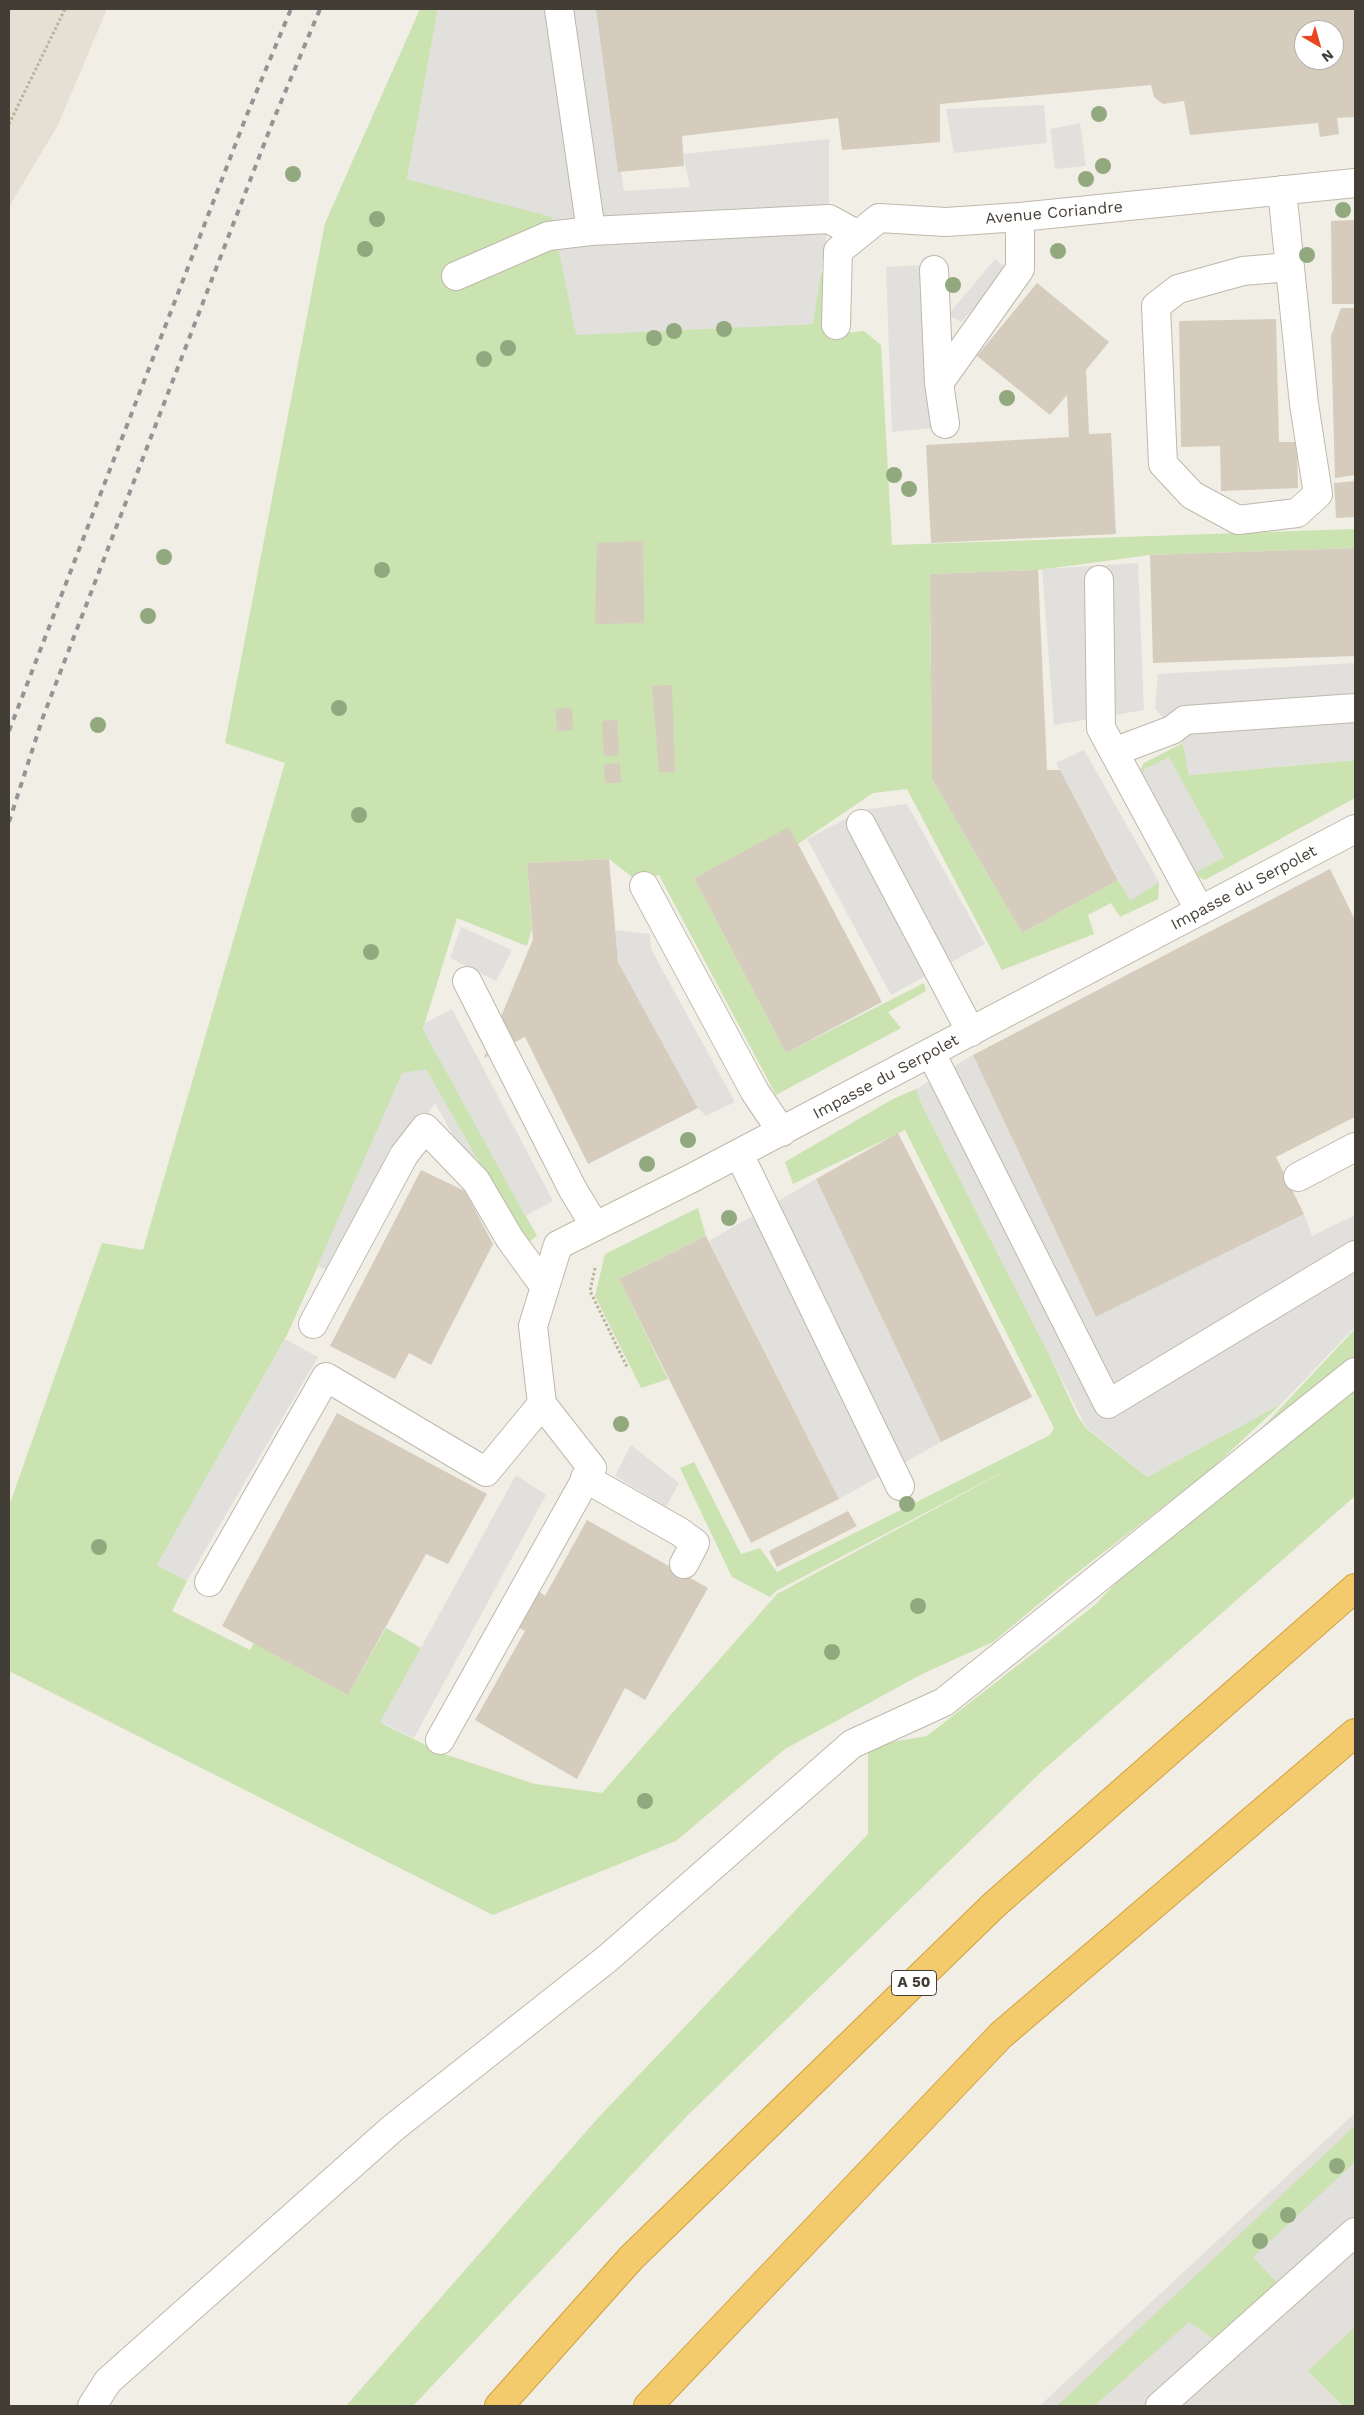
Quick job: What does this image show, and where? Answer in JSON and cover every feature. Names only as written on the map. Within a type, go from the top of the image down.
[{"type":"highway","name":"A 50","points":[[499,2406],[631,2258],[994,1905],[1355,1588]]},
{"type":"highway","points":[[648,2406],[1001,2035],[1355,1733]]},
{"type":"street","points":[[559,9],[591,232]]},
{"type":"street","name":"Avenue Coriandre","points":[[836,325],[838,251],[879,218],[946,222],[1020,217],[1355,182]]},
{"type":"street","points":[[1282,190],[1290,267],[1304,404],[1318,494],[1297,513],[1238,520],[1192,495],[1163,464],[1156,306],[1178,289],[1242,271],[1290,267]]},
{"type":"street","points":[[938,384],[1020,269],[1020,217]]},
{"type":"street","points":[[456,276],[548,236],[829,219],[858,235]]},
{"type":"street","points":[[934,270],[938,384],[944,424]]},
{"type":"street","points":[[1099,580],[1101,728],[1116,751],[1200,911]]},
{"type":"street","points":[[1116,751],[1172,730],[1185,720],[1355,708]]},
{"type":"street","points":[[861,824],[971,1032]]},
{"type":"street","name":"Impasse du Serpolet","points":[[542,1404],[533,1326],[558,1245],[782,1132],[1355,829]]},
{"type":"street","points":[[644,886],[755,1092],[782,1132]]},
{"type":"street","points":[[467,981],[573,1190],[595,1226]]},
{"type":"street","points":[[931,1053],[1108,1404],[1355,1255]]},
{"type":"street","points":[[313,1324],[404,1155],[425,1128],[476,1181],[510,1239],[545,1287]]},
{"type":"street","points":[[1298,1177],[1355,1147]]},
{"type":"street","points":[[739,1154],[900,1486]]},
{"type":"street","points":[[92,2406],[108,2381],[393,2128],[608,1958],[852,1744],[944,1702],[1355,1372]]},
{"type":"street","points":[[209,1582],[326,1377],[486,1472],[542,1404],[592,1468],[440,1740]]},
{"type":"street","points":[[585,1478],[680,1532],[695,1543],[684,1564]]},
{"type":"street","points":[[1160,2406],[1355,2232]]},
{"type":"path","points":[[9,124],[65,9]]},
{"type":"shaded area","points":[[9,9],[107,9],[58,125],[9,207]]},
{"type":"shaded area","points":[[438,9],[597,9],[624,191],[690,187],[683,154],[829,139],[829,219],[813,324],[576,335],[552,217],[407,179]]},
{"type":"shaded area","points":[[1044,105],[1047,143],[954,153],[946,109]]},
{"type":"shaded area","points":[[1080,123],[1086,166],[1055,169],[1050,129]]},
{"type":"shaded area","points":[[995,259],[1008,269],[961,322],[948,315]]},
{"type":"shaded area","points":[[925,265],[933,428],[892,432],[886,267]]},
{"type":"shaded area","points":[[1138,563],[1144,710],[1054,725],[1042,569]]},
{"type":"shaded area","points":[[1355,663],[1355,760],[1189,775],[1183,743],[1155,708],[1158,674]]},
{"type":"shaded area","points":[[1084,750],[1159,882],[1130,901],[1056,763]]},
{"type":"shaded area","points":[[1169,757],[1224,857],[1193,874],[1139,772]]},
{"type":"shaded area","points":[[907,804],[985,944],[891,995],[807,839],[862,810]]},
{"type":"shaded area","points":[[461,927],[512,950],[496,981],[450,958]]},
{"type":"shaded area","points":[[615,930],[650,934],[651,949],[735,1102],[706,1116],[698,1108],[618,962]]},
{"type":"shaded area","points":[[452,1009],[553,1201],[525,1216],[423,1029],[425,1023]]},
{"type":"shaded area","points":[[973,1055],[1096,1317],[1304,1214],[1312,1236],[1355,1215],[1355,1327],[1281,1404],[1147,1477],[1086,1427],[923,1107],[916,1089]]},
{"type":"shaded area","points":[[426,1069],[477,1159],[468,1162],[435,1103],[410,1140],[334,1271],[317,1267],[402,1073]]},
{"type":"shaded area","points":[[816,1179],[941,1442],[839,1499],[709,1241]]},
{"type":"shaded area","points":[[285,1339],[318,1357],[187,1581],[157,1565]]},
{"type":"shaded area","points":[[631,1445],[679,1483],[666,1507],[615,1476]]},
{"type":"shaded area","points":[[516,1475],[546,1495],[414,1738],[380,1722]]},
{"type":"shaded area","points":[[1355,2113],[1355,2406],[1040,2406],[1051,2395]]},
{"type":"shaded area","points":[[1355,2162],[1355,2210],[1279,2285],[1253,2257]]},
{"type":"shaded area","points":[[1355,2268],[1355,2315],[1312,2356],[1288,2332]]},
{"type":"shaded area","points":[[1189,2322],[1217,2342],[1153,2406],[1139,2406],[1122,2390]]},
{"type":"green space","points":[[420,9],[438,9],[407,179],[552,216],[577,334],[812,324],[821,272],[829,280],[824,335],[864,331],[881,345],[892,545],[1355,529],[1355,548],[1150,555],[1038,570],[930,574],[932,779],[1022,933],[1118,880],[1130,900],[1159,882],[1158,899],[1120,917],[1111,903],[1088,915],[1094,934],[1002,970],[907,789],[873,793],[798,844],[789,828],[694,878],[786,1053],[924,983],[926,991],[888,1012],[901,1028],[776,1095],[659,875],[636,880],[609,859],[527,863],[532,929],[527,946],[457,918],[423,1029],[537,1236],[526,1244],[426,1070],[349,1197],[287,1335],[157,1565],[187,1581],[172,1611],[250,1650],[254,1643],[348,1695],[386,1628],[421,1648],[381,1723],[444,1754],[535,1784],[602,1793],[777,1594],[1026,1460],[776,1591],[770,1597],[732,1577],[680,1468],[694,1462],[741,1554],[760,1548],[777,1572],[1050,1435],[1054,1428],[905,1130],[793,1184],[785,1162],[893,1099],[916,1089],[923,1107],[1049,1354],[1077,1415],[1086,1428],[1147,1477],[1281,1404],[1207,1473],[1065,1582],[993,1642],[922,1674],[785,1749],[676,1841],[493,1915],[9,1671],[9,1506],[102,1243],[143,1250],[285,763],[225,743],[325,223]]},
{"type":"green space","points":[[1183,743],[1189,775],[1355,760],[1355,798],[1205,880],[1193,874],[1224,857],[1139,772],[1144,763]]},
{"type":"green space","points":[[698,1208],[706,1236],[619,1279],[668,1379],[641,1388],[595,1296],[605,1254]]},
{"type":"green space","points":[[1355,1329],[1355,1496],[1041,1772],[688,2115],[413,2406],[346,2406],[598,2118],[868,1834],[868,1746],[927,1736],[1095,1605]]},
{"type":"green space","points":[[1355,2126],[1355,2162],[1254,2257],[1279,2285],[1217,2342],[1189,2322],[1094,2406],[1057,2406]]},
{"type":"green space","points":[[1355,2327],[1355,2406],[1343,2406],[1308,2371]]},
{"type":"building","points":[[596,9],[1355,9],[1355,117],[1337,118],[1339,134],[1320,137],[1318,123],[1190,135],[1184,101],[1163,104],[1154,97],[1151,85],[940,104],[940,142],[842,150],[838,118],[682,136],[684,166],[618,172]]},
{"type":"building","points":[[1355,220],[1355,304],[1332,304],[1331,221]]},
{"type":"building","points":[[1037,283],[1109,342],[1086,370],[1089,434],[1111,433],[1116,534],[931,543],[926,445],[1069,437],[1067,395],[1050,415],[977,356]]},
{"type":"building","points":[[1341,308],[1355,308],[1355,475],[1335,478],[1331,336]]},
{"type":"building","points":[[1276,319],[1279,442],[1297,442],[1298,488],[1221,491],[1220,446],[1181,447],[1179,321]]},
{"type":"building","points":[[1355,481],[1355,517],[1336,518],[1334,483]]},
{"type":"building","points":[[643,541],[644,623],[595,624],[597,543]]},
{"type":"building","points":[[1355,548],[1355,656],[1153,663],[1150,555]]},
{"type":"building","points":[[1038,570],[1047,770],[1060,770],[1118,880],[1022,933],[932,779],[930,574]]},
{"type":"building","points":[[672,685],[675,772],[659,772],[652,686]]},
{"type":"building","points":[[572,708],[573,730],[557,731],[556,709]]},
{"type":"building","points":[[617,720],[619,755],[604,756],[602,721]]},
{"type":"building","points":[[620,763],[621,783],[605,783],[604,764]]},
{"type":"building","points":[[789,827],[882,1002],[786,1053],[694,878]]},
{"type":"building","points":[[609,859],[618,962],[698,1108],[588,1164],[525,1037],[484,1058],[533,939],[527,863]]},
{"type":"building","points":[[1330,869],[1355,920],[1355,1117],[1276,1157],[1304,1214],[1096,1317],[973,1055]]},
{"type":"building","points":[[898,1133],[1032,1397],[941,1442],[816,1179]]},
{"type":"building","points":[[421,1170],[465,1191],[493,1244],[431,1365],[409,1353],[395,1379],[330,1346]]},
{"type":"building","points":[[706,1236],[839,1499],[751,1543],[619,1279]]},
{"type":"building","points":[[337,1413],[487,1494],[448,1564],[426,1554],[348,1695],[222,1626]]},
{"type":"building","points":[[848,1511],[857,1526],[777,1567],[769,1551]]},
{"type":"building","points":[[587,1520],[708,1588],[645,1700],[625,1688],[577,1779],[475,1720],[525,1631],[515,1626],[536,1589],[545,1596]]},
{"type":"railway","points":[[9,731],[246,117],[291,9]]},
{"type":"railway","points":[[9,822],[43,717],[273,121],[320,9]]}]
